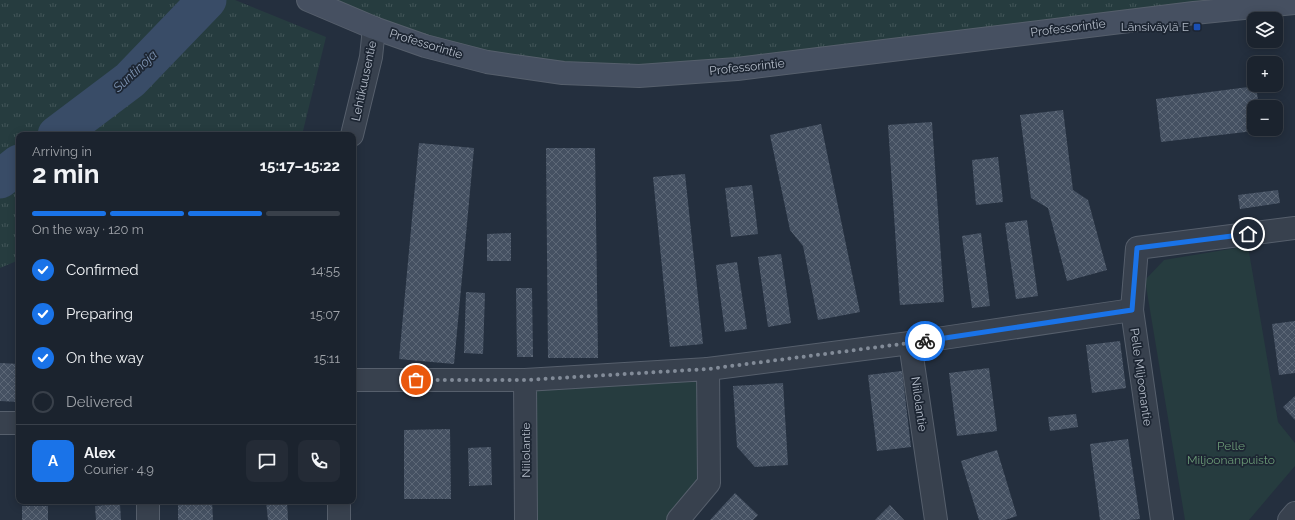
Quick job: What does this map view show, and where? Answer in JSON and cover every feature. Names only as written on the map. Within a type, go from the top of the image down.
[{"type":"main road","name":"Professorintie","points":[[308,0],[374,28],[425,46],[486,62],[563,74],[638,76],[737,69],[1194,13],[1295,3]]},
{"type":"street","name":"Lehtikuusentie","points":[[353,132],[371,57],[374,28]]},
{"type":"street","name":"Pelle Miljoonantie","points":[[1162,520],[1132,310],[1137,248],[1295,228]]},
{"type":"street","points":[[356,380],[525,380],[708,369],[910,343],[1132,310]]},
{"type":"street","name":"Niilolantie","points":[[910,343],[936,520]]},
{"type":"street","points":[[678,520],[709,483],[708,369]]},
{"type":"street","name":"Niilolantie","points":[[525,380],[526,520]]},
{"type":"street","points":[[0,423],[16,423]]},
{"type":"street","points":[[148,504],[148,520]]},
{"type":"street","points":[[339,504],[339,520]]},
{"type":"street","points":[[1289,520],[1295,513]]},
{"type":"green space","points":[[0,0],[235,0],[326,37],[303,132],[16,132],[16,261],[0,268]]},
{"type":"green space","points":[[308,0],[1246,0],[737,69],[487,62]]},
{"type":"green space","name":"Pelle Miljoonanpuisto","points":[[1248,246],[1278,422],[1295,443],[1295,466],[1249,520],[1185,520],[1145,280],[1164,260]]},
{"type":"green space","points":[[708,369],[709,483],[678,520],[526,520],[525,380]]},
{"type":"building","points":[[1247,87],[1247,92],[1257,92],[1258,100],[1247,100],[1247,132],[1161,142],[1156,99]]},
{"type":"building","points":[[1063,110],[1073,190],[1088,200],[1107,270],[1067,281],[1048,208],[1031,198],[1020,115]]},
{"type":"building","points":[[932,122],[944,302],[900,305],[888,125]]},
{"type":"building","points":[[821,124],[860,312],[818,320],[803,246],[790,230],[770,135]]},
{"type":"building","points":[[419,143],[474,148],[454,364],[399,359]]},
{"type":"building","points":[[546,148],[595,148],[598,358],[548,358]]},
{"type":"building","points":[[998,157],[1003,202],[976,205],[972,160]]},
{"type":"building","points":[[685,174],[703,344],[670,347],[653,177]]},
{"type":"building","points":[[752,185],[758,234],[731,237],[725,188]]},
{"type":"building","points":[[1278,190],[1280,203],[1240,209],[1238,195]]},
{"type":"building","points":[[1027,220],[1038,296],[1016,299],[1005,223]]},
{"type":"building","points":[[511,233],[511,261],[487,261],[487,234]]},
{"type":"building","points":[[981,233],[990,306],[972,308],[962,236]]},
{"type":"building","points":[[781,254],[791,323],[768,327],[758,257]]},
{"type":"building","points":[[737,262],[747,329],[725,332],[716,265]]},
{"type":"building","points":[[516,288],[532,288],[533,357],[517,357]]},
{"type":"building","points":[[466,292],[485,293],[483,354],[464,353]]},
{"type":"building","points":[[1295,321],[1295,373],[1279,375],[1272,324]]},
{"type":"building","points":[[1120,341],[1126,388],[1092,393],[1086,345]]},
{"type":"building","points":[[0,363],[16,364],[16,402],[0,401]]},
{"type":"building","points":[[989,368],[997,431],[957,436],[949,373]]},
{"type":"building","points":[[902,371],[911,447],[877,451],[868,375]]},
{"type":"building","points":[[783,383],[788,465],[755,467],[737,447],[733,386]]},
{"type":"building","points":[[1295,396],[1295,420],[1283,407]]},
{"type":"building","points":[[1076,414],[1078,427],[1050,431],[1048,417]]},
{"type":"building","points":[[450,429],[451,499],[404,499],[404,430]]},
{"type":"building","points":[[1128,439],[1140,519],[1100,520],[1090,444]]},
{"type":"building","points":[[491,447],[492,485],[469,486],[468,448]]},
{"type":"building","points":[[997,450],[1017,516],[1005,520],[979,520],[961,461]]},
{"type":"building","points":[[735,493],[758,515],[753,520],[710,520]]},
{"type":"building","points":[[120,504],[121,520],[96,520],[95,506]]},
{"type":"building","points":[[178,504],[212,504],[213,520],[178,520]]},
{"type":"building","points":[[266,504],[287,504],[288,520],[268,520]]},
{"type":"building","points":[[890,505],[904,520],[875,520]]},
{"type":"building","points":[[22,506],[48,506],[48,520],[22,520]]},
{"type":"waterway","name":"Suntinoja","points":[[61,132],[130,80],[207,0]]},
{"type":"waterway","name":"Suntinoja","points":[[0,179],[16,166]]},
{"type":"way so far","points":[[416,380],[525,380],[708,369],[925,341]]},
{"type":"place","name":"Länsiväylä E","points":[[1197,27]]},
{"type":"route","points":[[925,341],[1132,310],[1137,248],[1248,234]]}]
